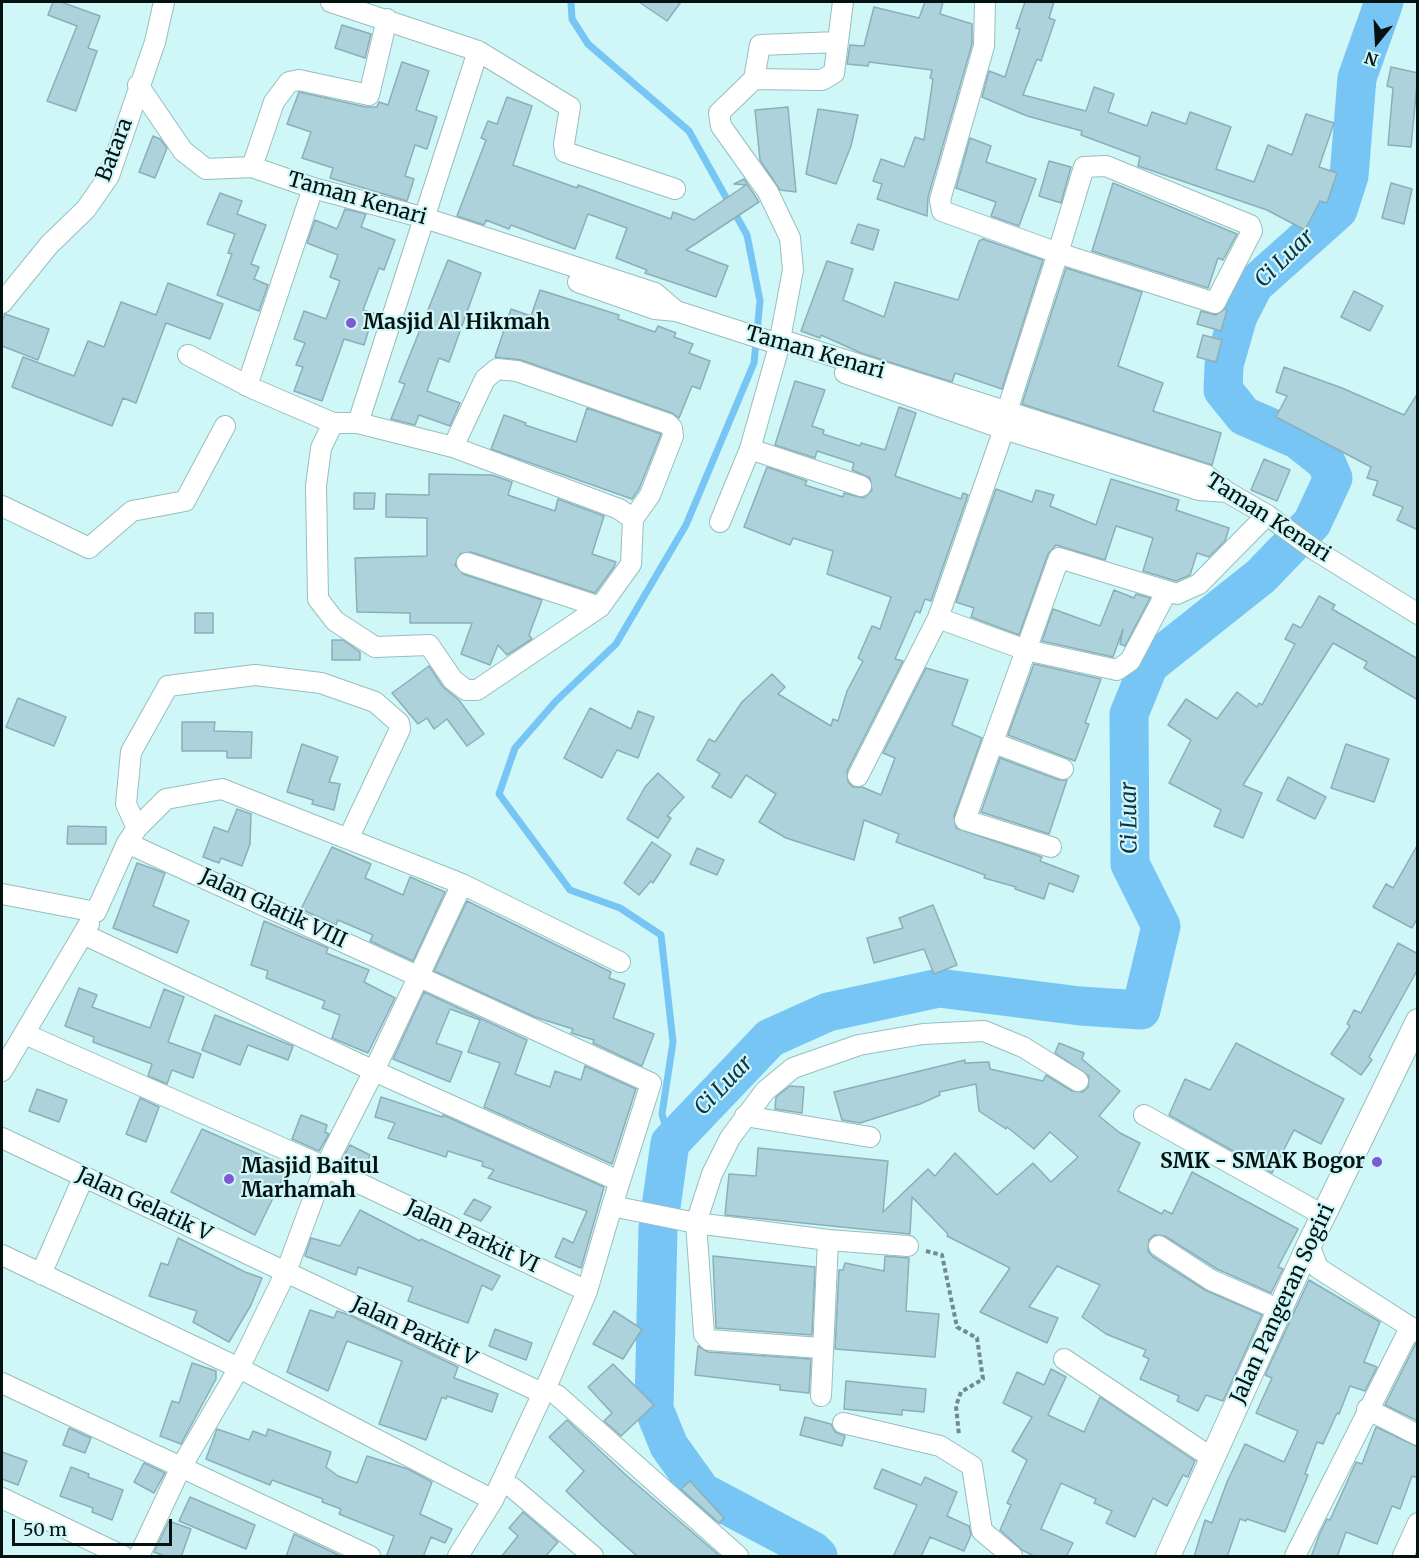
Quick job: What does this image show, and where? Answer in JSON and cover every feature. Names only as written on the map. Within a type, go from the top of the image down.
[{"type":"street","name":"Batara","points":[[2,303],[50,245],[86,209],[108,176],[138,85],[155,42],[164,2]]},
{"type":"street","points":[[331,2],[478,51],[570,107],[564,144],[565,152],[675,189]]},
{"type":"street","points":[[754,80],[822,80],[834,73],[843,2]]},
{"type":"street","points":[[858,776],[938,618],[1005,420],[1058,253],[1084,167],[1106,166],[1250,225],[1251,237],[1215,303],[1058,253],[944,212],[939,205],[984,46],[985,2]]},
{"type":"street","points":[[138,85],[183,151],[195,162],[212,170],[252,168],[274,102],[285,87],[294,80],[369,95],[387,20]]},
{"type":"street","points":[[720,522],[750,449],[793,270],[789,238],[768,192],[721,126],[719,113],[754,80],[760,45],[838,42]]},
{"type":"street","points":[[358,423],[478,51]]},
{"type":"street","name":"Taman Kenari","points":[[252,168],[424,222],[655,309],[676,311],[1005,420],[1206,475],[1227,492],[1267,514],[1315,550],[1418,614]]},
{"type":"street","points":[[248,386],[313,188]]},
{"type":"street","points":[[188,355],[248,386],[333,423],[358,423],[453,447],[619,509],[633,519]]},
{"type":"street","points":[[333,423],[321,448],[316,486],[318,599],[335,621],[375,647],[429,645],[453,680],[466,690],[477,690],[600,608],[631,564],[633,519],[650,495],[674,436],[668,424],[517,371],[497,369],[485,379],[453,447]]},
{"type":"street","points":[[2,506],[89,548],[132,511],[185,501],[225,426]]},
{"type":"street","points":[[750,449],[861,486]]},
{"type":"street","points":[[1051,847],[965,820],[1059,558],[1139,582],[1166,593],[1177,594],[1199,584],[1267,514]]},
{"type":"street","points":[[467,563],[600,608]]},
{"type":"street","points":[[938,618],[1025,650],[1117,670],[1130,660],[1166,593]]},
{"type":"street","points":[[132,836],[126,804],[132,752],[168,686],[255,675],[321,683],[375,702],[399,723],[400,729],[348,839]]},
{"type":"street","points":[[994,743],[1063,769]]},
{"type":"street","points":[[2,1071],[96,912],[132,836],[166,799],[222,789],[462,884],[620,962]]},
{"type":"street","name":"Jalan Glatik VIII","points":[[132,836],[419,976],[651,1083],[619,1181]]},
{"type":"street","points":[[139,1557],[180,1469],[238,1368],[286,1272],[325,1167],[374,1071],[462,884]]},
{"type":"street","points":[[2,894],[96,912]]},
{"type":"street","points":[[83,934],[374,1071],[619,1181],[587,1291],[550,1394],[493,1500],[458,1557]]},
{"type":"street","name":"Jalan Pangeran Sogiri","points":[[1168,1557],[1309,1245],[1418,1021]]},
{"type":"street","points":[[822,1348],[707,1339],[704,1331],[693,1223],[711,1174],[730,1138],[765,1091],[793,1068],[859,1045],[923,1034],[984,1031],[1023,1047],[1078,1081]]},
{"type":"street","name":"Jalan Parkit VI","points":[[25,1034],[325,1167],[587,1291]]},
{"type":"street","points":[[1144,1115],[1323,1215]]},
{"type":"street","points":[[745,1116],[870,1137]]},
{"type":"street","name":"Jalan Gelatik V","points":[[2,1138],[286,1272]]},
{"type":"street","points":[[41,1274],[84,1176]]},
{"type":"street","points":[[612,1206],[693,1223],[828,1240],[908,1246]]},
{"type":"street","points":[[821,1396],[828,1240]]},
{"type":"street","points":[[1295,1557],[1367,1409],[1414,1330],[1318,1268],[1309,1245]]},
{"type":"street","points":[[1159,1246],[1211,1281],[1280,1310]]},
{"type":"street","points":[[2,1255],[238,1368],[493,1500]]},
{"type":"street","name":"Jalan Parkit V","points":[[286,1272],[550,1394],[738,1557]]},
{"type":"street","points":[[1064,1359],[1212,1458]]},
{"type":"street","points":[[2,1383],[370,1557]]},
{"type":"street","points":[[1367,1409],[1418,1435]]},
{"type":"street","points":[[843,1423],[940,1446],[972,1466],[982,1531],[1012,1557]]},
{"type":"street","points":[[513,1488],[593,1557]]},
{"type":"street","points":[[2,1498],[123,1557]]},
{"type":"street","points":[[1403,1557],[1418,1524]]},
{"type":"path","points":[[908,1246],[942,1255],[957,1327],[977,1338],[983,1380],[961,1392],[956,1406],[960,1442],[972,1466]]},
{"type":"building","points":[[53,2],[61,2],[100,16],[88,48],[97,51],[76,111],[47,101],[77,26],[48,15]]},
{"type":"building","points":[[639,2],[681,2],[667,21]]},
{"type":"building","points":[[925,2],[943,2],[940,14],[972,24],[972,44],[928,197],[927,216],[877,199],[882,184],[873,181],[881,159],[904,167],[915,137],[924,140],[933,79],[930,78],[932,70],[869,62],[868,66],[847,64],[850,45],[864,46],[874,7],[919,18]]},
{"type":"building","points":[[1025,2],[1054,2],[1049,18],[1055,20],[1041,61],[1037,59],[1023,95],[1086,111],[1094,87],[1114,94],[1108,112],[1147,126],[1152,112],[1186,124],[1190,112],[1231,127],[1216,169],[1254,182],[1268,145],[1292,155],[1306,114],[1334,123],[1319,167],[1337,173],[1327,203],[1320,201],[1305,230],[1267,210],[1138,166],[1140,157],[1081,135],[1082,131],[1027,116],[982,97],[989,71],[1005,77],[1020,29],[1016,28]]},
{"type":"building","points":[[342,25],[371,34],[365,58],[335,48]]},
{"type":"building","points":[[402,62],[429,71],[416,110],[437,117],[427,149],[415,145],[405,176],[414,179],[407,201],[330,178],[333,168],[302,158],[311,132],[287,124],[299,92],[366,107],[377,107],[379,102],[388,105]]},
{"type":"building","points":[[1391,67],[1418,73],[1411,147],[1388,145],[1393,88],[1387,86]]},
{"type":"building","points":[[507,97],[532,106],[513,165],[577,188],[578,185],[671,219],[673,212],[694,220],[746,185],[734,184],[744,179],[759,202],[686,250],[728,266],[716,297],[645,273],[647,270],[616,258],[627,228],[588,214],[575,249],[511,225],[509,229],[486,220],[484,225],[457,216],[486,140],[481,138],[488,121],[497,124]]},
{"type":"building","points":[[788,107],[796,192],[780,190],[760,160],[755,110]]},
{"type":"building","points":[[818,109],[858,115],[851,146],[836,184],[806,174]]},
{"type":"building","points":[[153,136],[160,139],[167,148],[155,178],[139,172]]},
{"type":"building","points":[[970,138],[991,146],[986,162],[1036,179],[1019,226],[991,216],[996,202],[956,188]]},
{"type":"building","points":[[1049,161],[1071,167],[1061,203],[1039,196]]},
{"type":"building","points":[[1113,183],[1237,234],[1223,260],[1218,258],[1208,288],[1092,251]]},
{"type":"building","points":[[1391,183],[1412,189],[1404,224],[1382,218]]},
{"type":"building","points":[[220,193],[242,201],[237,214],[266,225],[251,264],[259,267],[254,279],[268,285],[259,311],[217,295],[232,254],[228,253],[235,234],[207,224]]},
{"type":"building","points":[[345,209],[366,214],[361,227],[395,240],[384,270],[379,268],[363,310],[374,313],[364,345],[344,339],[322,401],[294,391],[303,367],[296,365],[305,343],[294,339],[304,311],[326,319],[340,281],[330,277],[338,255],[307,243],[315,220],[337,229]]},
{"type":"building","points":[[858,224],[879,230],[873,250],[851,243]]},
{"type":"building","points":[[983,239],[1043,260],[1002,389],[955,373],[952,382],[861,353],[821,335],[820,338],[801,331],[827,261],[853,269],[843,300],[884,317],[895,282],[958,300],[979,241]]},
{"type":"building","points":[[448,260],[481,273],[449,362],[439,358],[427,391],[460,403],[450,426],[419,415],[415,425],[391,419],[405,384],[399,382]]},
{"type":"building","points":[[1066,268],[1142,292],[1118,366],[1163,383],[1153,411],[1221,433],[1212,465],[1022,404]]},
{"type":"building","points":[[168,283],[223,304],[210,339],[166,323],[136,403],[123,398],[112,426],[12,387],[23,357],[74,376],[88,341],[104,347],[121,302],[156,315]]},
{"type":"building","points":[[540,290],[619,315],[618,319],[655,332],[658,326],[676,333],[674,337],[693,344],[689,353],[710,361],[700,389],[692,386],[679,418],[672,413],[521,360],[495,357],[511,309],[531,316]]},
{"type":"building","points":[[1354,291],[1383,306],[1370,331],[1341,317]]},
{"type":"building","points":[[1227,310],[1221,331],[1197,324],[1201,311],[1216,315]]},
{"type":"building","points":[[5,314],[49,329],[38,360],[2,346],[2,322]]},
{"type":"building","points":[[1203,335],[1222,340],[1216,362],[1197,357]]},
{"type":"building","points":[[1284,367],[1342,388],[1404,415],[1418,393],[1418,530],[1397,520],[1403,507],[1373,495],[1378,481],[1367,478],[1371,467],[1276,417],[1287,396],[1276,392]]},
{"type":"building","points":[[795,381],[825,390],[812,426],[824,430],[823,434],[860,446],[861,443],[885,450],[899,407],[916,413],[895,476],[961,499],[963,493],[968,495],[931,601],[925,599],[920,613],[916,611],[895,659],[903,661],[847,771],[848,782],[853,787],[862,787],[881,795],[895,758],[883,753],[926,668],[968,680],[952,725],[982,738],[954,816],[956,828],[1042,857],[1040,861],[1079,876],[1073,892],[1049,883],[1044,899],[1015,889],[1016,887],[984,878],[985,875],[896,842],[899,834],[864,820],[854,860],[786,838],[759,822],[776,794],[746,775],[731,798],[712,787],[720,774],[697,760],[709,739],[715,742],[742,702],[772,674],[785,687],[778,694],[831,726],[833,719],[838,721],[847,691],[863,661],[858,658],[872,626],[880,629],[891,597],[827,574],[833,551],[793,538],[790,545],[744,527],[767,467],[807,481],[805,485],[843,497],[844,493],[864,498],[872,490],[870,478],[852,470],[854,463],[817,451],[815,458],[775,445]]},
{"type":"building","points":[[587,408],[661,434],[639,489],[632,499],[491,449],[504,415],[526,423],[525,425],[576,442]]},
{"type":"building","points":[[1264,459],[1290,470],[1277,501],[1251,490]]},
{"type":"building","points":[[429,474],[492,475],[512,482],[508,495],[555,511],[558,499],[604,516],[592,554],[616,562],[614,567],[595,593],[471,552],[460,554],[455,565],[463,574],[542,600],[529,635],[532,639],[507,655],[498,645],[490,665],[461,654],[472,623],[410,623],[410,613],[357,612],[355,558],[427,556],[427,518],[386,517],[386,494],[429,495]]},
{"type":"building","points":[[1111,479],[1179,500],[1176,510],[1229,528],[1225,541],[1209,557],[1197,553],[1190,575],[1176,581],[1143,571],[1153,538],[1116,526],[1105,560],[1056,545],[1048,554],[1019,635],[971,617],[974,608],[956,602],[996,489],[1032,502],[1036,490],[1054,495],[1050,506],[1096,525]]},
{"type":"building","points":[[354,493],[375,493],[374,509],[354,509]]},
{"type":"building","points":[[1114,590],[1134,598],[1136,594],[1150,598],[1125,646],[1120,644],[1123,629],[1113,657],[1042,641],[1053,609],[1100,626]]},
{"type":"building","points":[[1319,596],[1335,605],[1332,609],[1418,659],[1418,700],[1364,668],[1367,662],[1333,643],[1243,785],[1262,793],[1243,838],[1214,826],[1221,810],[1169,783],[1191,740],[1168,725],[1186,699],[1217,719],[1237,692],[1257,707],[1259,703],[1262,705],[1295,644],[1285,639],[1293,624],[1301,628]]},
{"type":"building","points":[[195,613],[213,613],[213,633],[195,633]]},
{"type":"building","points":[[332,640],[343,640],[360,652],[360,660],[332,660]]},
{"type":"building","points":[[1034,664],[1101,679],[1085,723],[1089,724],[1075,761],[1008,735]]},
{"type":"building","points":[[429,666],[443,687],[459,700],[484,734],[467,746],[447,719],[434,729],[427,718],[418,724],[392,693]]},
{"type":"building","points":[[18,698],[66,717],[54,746],[6,727]]},
{"type":"building","points":[[590,708],[631,729],[638,711],[654,717],[638,758],[617,750],[602,778],[564,758]]},
{"type":"building","points":[[182,722],[215,722],[214,731],[252,732],[251,758],[227,758],[227,751],[182,751]]},
{"type":"building","points":[[302,744],[338,757],[329,782],[340,784],[334,810],[312,804],[313,800],[287,792]]},
{"type":"building","points":[[1346,744],[1389,759],[1374,802],[1331,788]]},
{"type":"building","points":[[1000,758],[1059,780],[1067,780],[1049,834],[981,812]]},
{"type":"building","points":[[658,773],[684,797],[667,816],[671,818],[658,838],[627,819],[645,787]]},
{"type":"building","points":[[1288,777],[1326,797],[1315,819],[1277,800]]},
{"type":"building","points":[[237,809],[251,814],[250,844],[242,866],[221,858],[219,863],[203,857],[214,827],[228,832]]},
{"type":"building","points":[[68,826],[106,827],[106,844],[67,844]]},
{"type":"building","points":[[652,842],[671,855],[653,883],[651,881],[639,895],[624,883]]},
{"type":"building","points":[[1418,844],[1418,917],[1412,928],[1373,907],[1386,884],[1393,888]]},
{"type":"building","points":[[332,847],[371,864],[365,878],[403,895],[410,877],[445,892],[413,961],[370,941],[373,935],[338,920],[336,925],[301,909]]},
{"type":"building","points":[[697,848],[724,860],[717,875],[690,864]]},
{"type":"building","points":[[137,863],[165,873],[153,906],[189,921],[177,953],[113,928]]},
{"type":"building","points":[[467,901],[611,972],[609,978],[625,984],[613,1018],[654,1034],[642,1066],[593,1043],[594,1040],[571,1033],[573,1029],[535,1017],[434,971]]},
{"type":"building","points":[[933,905],[957,965],[934,974],[924,949],[874,963],[867,938],[903,928],[899,918]]},
{"type":"building","points":[[264,921],[328,948],[326,953],[369,970],[364,982],[395,998],[368,1053],[332,1038],[340,1015],[322,1008],[325,1001],[266,978],[268,971],[251,965]]},
{"type":"building","points":[[1398,943],[1418,954],[1418,969],[1369,1057],[1372,1060],[1361,1075],[1331,1054],[1350,1026],[1347,1024],[1354,1010],[1361,1013]]},
{"type":"building","points":[[79,988],[97,995],[92,1007],[150,1028],[164,989],[184,997],[168,1042],[201,1054],[193,1078],[172,1070],[167,1084],[148,1076],[152,1064],[93,1042],[94,1037],[65,1026]]},
{"type":"building","points":[[424,992],[527,1040],[515,1074],[550,1087],[555,1071],[581,1080],[585,1066],[636,1089],[612,1164],[484,1107],[500,1063],[468,1052],[480,1020],[450,1009],[436,1043],[462,1052],[450,1082],[393,1059]]},
{"type":"building","points":[[215,1015],[293,1046],[288,1060],[248,1045],[240,1065],[202,1050]]},
{"type":"building","points":[[1059,1043],[1084,1053],[1082,1059],[1120,1091],[1099,1116],[1120,1133],[1140,1143],[1118,1191],[1162,1214],[1164,1210],[1172,1214],[1192,1172],[1298,1229],[1278,1267],[1283,1269],[1271,1293],[1217,1269],[1165,1236],[1154,1235],[1149,1240],[1148,1251],[1152,1256],[1205,1290],[1262,1315],[1223,1401],[1206,1395],[1198,1411],[1177,1401],[1179,1396],[1140,1379],[1149,1359],[1143,1356],[1146,1350],[1106,1334],[1082,1317],[1100,1285],[1057,1266],[1029,1307],[1058,1318],[1047,1343],[980,1312],[1010,1268],[947,1236],[948,1234],[912,1197],[910,1234],[725,1215],[729,1174],[756,1176],[758,1148],[888,1161],[883,1212],[928,1169],[935,1176],[955,1153],[997,1195],[1033,1163],[1051,1182],[1078,1157],[1050,1132],[1034,1149],[1007,1127],[1006,1129],[979,1111],[976,1084],[939,1092],[940,1095],[920,1104],[860,1123],[842,1120],[834,1092],[965,1060],[965,1063],[989,1062],[990,1069],[1043,1081],[1046,1075],[1072,1091],[1083,1092],[1088,1087],[1089,1076],[1055,1053]]},
{"type":"building","points":[[1236,1043],[1344,1099],[1321,1144],[1294,1130],[1272,1173],[1169,1115],[1185,1079],[1210,1090]]},
{"type":"building","points":[[790,1086],[804,1087],[802,1113],[775,1109],[776,1097]]},
{"type":"building","points":[[37,1089],[67,1100],[59,1122],[29,1111]]},
{"type":"building","points":[[381,1097],[442,1117],[443,1115],[604,1187],[581,1268],[555,1257],[563,1238],[573,1243],[587,1211],[488,1178],[494,1170],[482,1166],[483,1162],[448,1151],[446,1157],[388,1138],[395,1123],[375,1117]]},
{"type":"building","points":[[140,1098],[159,1107],[146,1142],[126,1134]]},
{"type":"building","points":[[301,1115],[327,1125],[325,1132],[329,1134],[319,1151],[292,1139]]},
{"type":"building","name":"Masjid Baitul Marhamah","points":[[202,1129],[288,1167],[255,1235],[171,1192]]},
{"type":"building","points":[[350,1145],[370,1155],[363,1172],[341,1161]]},
{"type":"building","points":[[474,1199],[491,1207],[481,1221],[464,1214]]},
{"type":"building","points":[[360,1210],[420,1241],[421,1239],[500,1276],[492,1290],[482,1285],[468,1323],[408,1301],[413,1287],[358,1267],[356,1275],[305,1256],[311,1238],[340,1246]]},
{"type":"building","points":[[178,1238],[245,1272],[262,1278],[251,1305],[229,1342],[193,1322],[197,1311],[149,1296],[161,1263],[168,1265]]},
{"type":"building","points":[[713,1256],[815,1267],[812,1335],[716,1328]]},
{"type":"building","points":[[885,1256],[909,1258],[906,1311],[939,1314],[935,1357],[835,1349],[839,1270],[843,1270],[845,1263],[884,1271]]},
{"type":"building","points":[[1309,1280],[1380,1322],[1364,1362],[1377,1367],[1365,1391],[1350,1386],[1339,1414],[1337,1413],[1323,1444],[1317,1442],[1305,1474],[1308,1475],[1285,1532],[1247,1519],[1246,1521],[1240,1519],[1227,1557],[1194,1557],[1205,1520],[1212,1523],[1227,1482],[1245,1444],[1284,1462],[1298,1431],[1256,1413],[1272,1378],[1265,1375]]},
{"type":"building","points":[[310,1310],[334,1318],[337,1311],[349,1315],[458,1367],[454,1378],[498,1394],[492,1412],[447,1396],[446,1399],[442,1397],[426,1440],[379,1424],[402,1361],[347,1341],[328,1391],[287,1372]]},
{"type":"building","points":[[614,1311],[642,1329],[623,1359],[593,1344]]},
{"type":"building","points":[[495,1329],[532,1343],[526,1360],[489,1346]]},
{"type":"building","points":[[1416,1343],[1418,1344],[1418,1421],[1385,1405]]},
{"type":"building","points":[[698,1346],[708,1352],[811,1359],[809,1393],[780,1390],[780,1385],[695,1375]]},
{"type":"building","points":[[192,1363],[216,1371],[216,1379],[181,1444],[160,1436],[172,1401],[179,1403]]},
{"type":"building","points":[[613,1364],[654,1405],[621,1436],[604,1421],[612,1413],[588,1387]]},
{"type":"building","points":[[1051,1369],[1066,1377],[1048,1415],[1084,1432],[1100,1397],[1195,1461],[1188,1477],[1183,1475],[1167,1506],[1153,1498],[1135,1537],[1106,1523],[1112,1511],[1094,1503],[1096,1499],[1061,1483],[1041,1529],[1073,1543],[1066,1557],[1036,1557],[1022,1550],[1000,1530],[1011,1505],[1007,1503],[1027,1460],[1012,1451],[1032,1417],[1003,1403],[1017,1372],[1044,1385]]},
{"type":"building","points":[[846,1381],[926,1389],[924,1412],[902,1410],[902,1415],[844,1409]]},
{"type":"building","points":[[805,1417],[831,1424],[835,1432],[845,1436],[842,1446],[800,1435]]},
{"type":"building","points":[[567,1420],[627,1476],[721,1557],[638,1557],[566,1491],[584,1471],[549,1437]]},
{"type":"building","points":[[1376,1427],[1418,1447],[1418,1478],[1412,1476],[1400,1509],[1392,1506],[1377,1544],[1346,1532],[1337,1557],[1311,1557],[1320,1533],[1327,1519],[1330,1520],[1356,1462],[1362,1464]]},
{"type":"building","points":[[69,1428],[91,1438],[85,1453],[63,1445]]},
{"type":"building","points":[[217,1429],[249,1440],[253,1431],[266,1436],[268,1429],[331,1452],[326,1467],[338,1476],[357,1483],[367,1456],[408,1469],[432,1482],[420,1514],[452,1529],[445,1543],[431,1537],[423,1557],[386,1557],[394,1536],[339,1514],[341,1509],[322,1502],[323,1499],[272,1480],[270,1485],[206,1459]]},
{"type":"building","points":[[2,1452],[27,1461],[18,1485],[2,1479]]},
{"type":"building","points":[[144,1463],[165,1473],[154,1493],[134,1482]]},
{"type":"building","points":[[71,1467],[89,1474],[88,1477],[123,1490],[112,1520],[92,1512],[93,1508],[60,1496]]},
{"type":"building","points":[[882,1469],[921,1485],[925,1477],[957,1492],[947,1516],[969,1526],[971,1535],[964,1551],[930,1537],[921,1557],[893,1557],[917,1505],[874,1488]]},
{"type":"building","points":[[690,1481],[724,1518],[719,1523],[681,1489]]},
{"type":"building","points":[[190,1497],[255,1525],[246,1549],[179,1521]]},
{"type":"building","points":[[523,1512],[558,1542],[545,1557],[501,1557],[518,1536],[509,1528]]},
{"type":"building","points":[[169,1521],[191,1529],[181,1557],[167,1557],[154,1552]]},
{"type":"building","points":[[294,1534],[343,1557],[286,1557]]},
{"type":"waterway","points":[[571,2],[572,19],[588,44],[689,131],[747,235],[760,301],[754,363],[686,525],[616,644],[556,701],[515,748],[499,794],[570,890],[620,908],[661,935],[673,1042],[662,1114],[670,1143]]},
{"type":"waterway","name":"Ci Luar","points":[[818,1556],[813,1551],[702,1492],[669,1446],[654,1409],[658,1228],[670,1143],[770,1038],[828,1012],[939,988],[1080,1006],[1141,1010],[1161,926],[1130,864],[1129,714],[1149,665],[1261,576],[1312,523],[1333,478],[1326,462],[1297,439],[1244,416],[1223,390],[1224,365],[1238,316],[1254,285],[1338,210],[1349,176],[1357,78],[1384,2]]},
{"type":"place","name":"Masjid Al Hikmah","points":[[351,323]]},
{"type":"place","name":"SMK - SMAK Bogor","points":[[1377,1162]]},
{"type":"place","name":"Masjid Baitul Marhamah","points":[[229,1179]]}]
